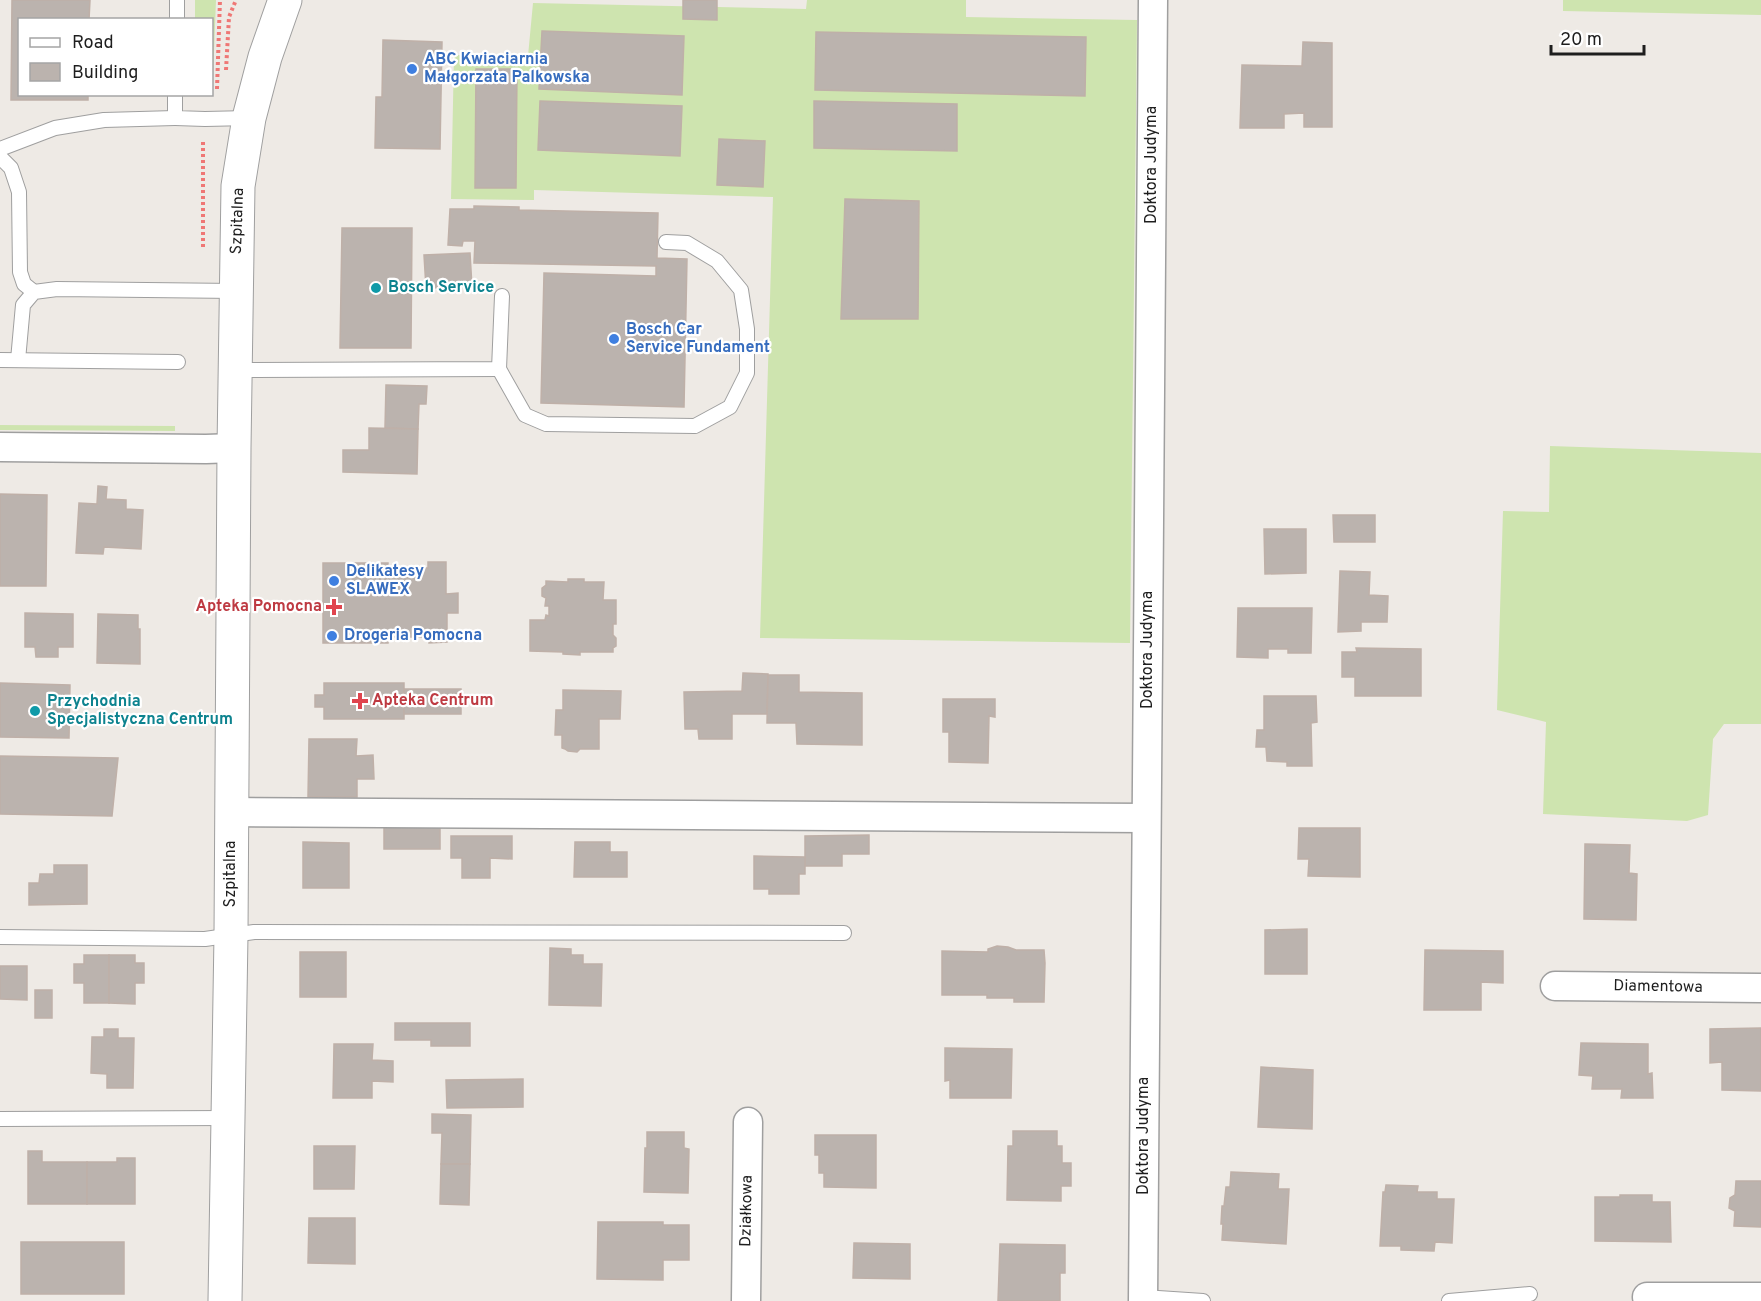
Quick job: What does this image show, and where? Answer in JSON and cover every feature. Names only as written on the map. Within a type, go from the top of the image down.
[{"type":"street","name":"Szpitalna","points":[[225,1301],[238,186],[249,118],[265,57],[285,0]]},
{"type":"street","name":"Doktora Judyma","points":[[1143,1299],[1154,0]]},
{"type":"street","points":[[0,447],[206,449],[234,447]]},
{"type":"street","points":[[231,812],[1146,818]]},
{"type":"street","name":"Diamentowa","points":[[1555,986],[1761,988]]},
{"type":"street","name":"Działkowa","points":[[746,1301],[748,1122]]},
{"type":"street","points":[[1647,1297],[1761,1297]]},
{"type":"lane","points":[[177,0],[177,18]]},
{"type":"lane","points":[[175,96],[175,118]]},
{"type":"lane","points":[[0,148],[55,128],[104,120],[249,118]]},
{"type":"lane","points":[[0,157],[11,168],[19,192],[20,272],[24,284],[34,292]]},
{"type":"lane","points":[[502,296],[499,369],[525,415],[546,424],[695,426],[730,407],[747,373],[747,329],[741,290],[717,261],[687,243],[666,242]]},
{"type":"lane","points":[[18,360],[23,305],[34,292],[57,289],[236,291]]},
{"type":"lane","points":[[0,360],[178,362]]},
{"type":"lane","points":[[235,370],[499,369]]},
{"type":"lane","points":[[0,937],[205,939],[254,932],[844,933]]},
{"type":"lane","points":[[0,1119],[228,1118]]},
{"type":"lane","points":[[1449,1301],[1530,1294]]},
{"type":"lane","points":[[1143,1299],[1203,1301]]},
{"type":"path","points":[[214,89],[220,0]]},
{"type":"path","points":[[226,76],[229,17],[236,0]]},
{"type":"green space","points":[[195,0],[216,0],[213,78],[213,18],[195,18]]},
{"type":"green space","points":[[807,0],[966,0],[966,17],[1137,20],[1130,643],[760,638],[773,197],[534,190],[534,200],[451,199],[454,55],[528,56],[533,3],[806,9]]},
{"type":"green space","points":[[1563,0],[1761,0],[1761,15],[1563,11]]},
{"type":"green space","points":[[0,425],[175,426],[175,431],[0,430]]},
{"type":"green space","points":[[1550,446],[1761,453],[1761,724],[1724,724],[1713,739],[1708,815],[1687,821],[1543,814],[1546,722],[1497,710],[1503,511],[1549,512]]},
{"type":"building","points":[[12,0],[90,0],[89,18],[18,18],[18,96],[88,96],[88,100],[11,100]]},
{"type":"building","points":[[683,0],[717,0],[717,20],[683,19]]},
{"type":"building","points":[[542,31],[684,36],[682,95],[539,89]]},
{"type":"building","points":[[816,32],[1086,37],[1085,96],[815,90]]},
{"type":"building","name":"ABC Kwiaciarnia Małgorzata Palkowska","points":[[383,40],[442,42],[440,149],[375,148],[376,97],[382,97]]},
{"type":"building","points":[[1303,42],[1332,43],[1332,127],[1304,127],[1304,113],[1284,114],[1284,128],[1240,128],[1242,65],[1302,66]]},
{"type":"building","points":[[476,69],[517,69],[516,188],[475,188]]},
{"type":"building","points":[[540,101],[682,106],[680,156],[538,150]]},
{"type":"building","points":[[814,101],[957,104],[957,151],[814,148]]},
{"type":"building","points":[[719,139],[765,141],[763,187],[717,185]]},
{"type":"building","points":[[845,199],[919,201],[918,319],[841,319]]},
{"type":"building","name":"Bosch Car Service Fundament","points":[[474,206],[519,207],[519,210],[658,213],[657,258],[687,259],[684,407],[541,403],[544,273],[656,276],[656,266],[474,263],[475,241],[463,241],[462,246],[448,245],[450,209],[474,209]]},
{"type":"building","name":"Bosch Service","points":[[342,228],[412,228],[411,348],[340,348]]},
{"type":"building","points":[[470,253],[472,287],[426,288],[424,255]]},
{"type":"building","points":[[386,385],[427,386],[426,404],[419,404],[418,429],[385,428]]},
{"type":"building","points":[[369,428],[418,429],[417,474],[343,472],[343,450],[369,450]]},
{"type":"building","points":[[98,486],[107,487],[106,499],[126,500],[126,509],[143,510],[141,549],[104,547],[103,554],[76,553],[79,503],[97,504]]},
{"type":"building","points":[[0,494],[47,495],[46,586],[0,586]]},
{"type":"building","points":[[1333,515],[1375,515],[1375,542],[1334,542]]},
{"type":"building","points":[[1264,529],[1306,529],[1306,573],[1265,574]]},
{"type":"building","points":[[428,562],[446,562],[446,594],[458,593],[458,613],[447,613],[447,642],[429,643],[429,637],[388,637],[388,643],[323,643],[323,563],[388,563],[388,568],[428,568]]},
{"type":"building","points":[[1340,571],[1370,572],[1369,595],[1388,596],[1387,622],[1361,622],[1361,631],[1338,632]]},
{"type":"building","points":[[568,579],[604,582],[603,600],[616,600],[616,624],[613,624],[613,635],[616,638],[616,646],[613,652],[580,652],[580,655],[530,651],[530,620],[545,620],[546,615],[549,616],[549,606],[545,606],[546,598],[542,596],[542,588],[546,585],[546,581],[568,582]]},
{"type":"building","points":[[1238,608],[1312,608],[1311,653],[1288,653],[1288,649],[1268,649],[1268,658],[1237,657]]},
{"type":"building","points":[[25,613],[73,614],[73,647],[58,647],[58,657],[36,657],[35,647],[25,647]]},
{"type":"building","points":[[98,614],[138,615],[140,664],[97,663]]},
{"type":"building","points":[[1356,648],[1421,649],[1421,696],[1355,696],[1355,677],[1342,677],[1342,652],[1357,652]]},
{"type":"building","points":[[743,673],[768,674],[767,714],[732,714],[732,739],[699,739],[698,729],[685,729],[684,692],[742,691]]},
{"type":"building","points":[[768,675],[799,675],[799,692],[862,693],[862,745],[797,744],[796,723],[767,723]]},
{"type":"building","name":"Przychodnia Specjalistyczna Centrum","points":[[0,683],[70,685],[69,738],[0,737]]},
{"type":"building","name":"Apteka Centrum","points":[[324,683],[404,683],[404,719],[324,719],[324,707],[315,707],[315,695],[324,695]]},
{"type":"building","points":[[404,689],[461,689],[461,714],[404,714]]},
{"type":"building","points":[[563,690],[621,691],[620,719],[599,719],[599,749],[580,749],[577,752],[562,748],[562,735],[555,735],[556,710],[563,710]]},
{"type":"building","points":[[1264,696],[1316,696],[1317,722],[1311,723],[1312,766],[1287,766],[1287,762],[1267,761],[1266,747],[1256,747],[1257,730],[1264,730]]},
{"type":"building","points":[[943,699],[995,699],[995,717],[989,716],[988,763],[949,762],[949,732],[943,732]]},
{"type":"building","points":[[309,739],[357,739],[356,756],[373,755],[374,779],[357,779],[357,797],[308,797]]},
{"type":"building","points":[[0,756],[118,758],[112,816],[0,814]]},
{"type":"building","points":[[384,826],[440,826],[440,849],[384,849]]},
{"type":"building","points":[[1299,828],[1360,828],[1360,877],[1308,876],[1309,859],[1298,859]]},
{"type":"building","points":[[869,835],[869,854],[842,854],[842,866],[805,866],[805,836]]},
{"type":"building","points":[[451,836],[512,836],[512,859],[490,858],[490,878],[462,878],[462,858],[451,858]]},
{"type":"building","points":[[303,842],[349,843],[349,888],[303,888]]},
{"type":"building","points":[[575,842],[610,842],[610,852],[627,852],[627,877],[574,877]]},
{"type":"building","points":[[1585,844],[1630,845],[1629,873],[1637,874],[1636,920],[1584,919]]},
{"type":"building","points":[[754,856],[805,857],[805,874],[799,874],[799,894],[769,894],[769,889],[754,889]]},
{"type":"building","points":[[54,865],[87,865],[87,904],[29,905],[29,883],[39,883],[40,874],[54,874]]},
{"type":"building","points":[[1307,929],[1307,974],[1265,974],[1265,930]]},
{"type":"building","points":[[997,946],[1016,950],[1044,950],[1044,1002],[1014,1002],[1014,998],[987,998],[987,995],[942,995],[942,951],[988,952],[988,949]]},
{"type":"building","points":[[550,948],[571,949],[571,955],[583,955],[583,964],[602,964],[601,1006],[549,1005]]},
{"type":"building","points":[[1425,950],[1503,951],[1503,983],[1481,982],[1481,1010],[1424,1010]]},
{"type":"building","points":[[300,952],[346,952],[346,997],[300,997]]},
{"type":"building","points":[[84,955],[109,955],[109,1003],[84,1003],[84,983],[74,983],[74,964],[84,964]]},
{"type":"building","points":[[109,955],[135,955],[135,963],[144,963],[144,983],[135,983],[135,1004],[109,1003]]},
{"type":"building","points":[[0,966],[27,966],[27,1000],[0,999]]},
{"type":"building","points":[[35,990],[52,990],[52,1018],[35,1018]]},
{"type":"building","points":[[395,1023],[470,1023],[470,1046],[431,1046],[431,1040],[395,1040]]},
{"type":"building","points":[[1761,1028],[1761,1091],[1722,1090],[1722,1062],[1710,1063],[1710,1029]]},
{"type":"building","points":[[104,1029],[118,1029],[118,1038],[134,1038],[133,1088],[107,1088],[107,1074],[91,1073],[92,1037],[104,1037]]},
{"type":"building","points":[[1581,1043],[1648,1044],[1648,1074],[1652,1073],[1653,1098],[1621,1098],[1622,1089],[1592,1089],[1593,1076],[1579,1075]]},
{"type":"building","points":[[334,1044],[373,1044],[372,1060],[393,1061],[393,1082],[372,1081],[372,1098],[333,1098]]},
{"type":"building","points":[[945,1048],[1012,1049],[1011,1098],[950,1098],[950,1080],[945,1081]]},
{"type":"building","points":[[1261,1067],[1313,1070],[1312,1129],[1258,1127]]},
{"type":"building","points":[[523,1079],[523,1107],[447,1108],[446,1080]]},
{"type":"building","points":[[432,1114],[471,1115],[470,1164],[441,1164],[442,1133],[432,1133]]},
{"type":"building","points":[[1013,1131],[1057,1131],[1057,1146],[1062,1146],[1062,1163],[1071,1163],[1071,1186],[1061,1186],[1061,1201],[1007,1200],[1008,1146],[1013,1146]]},
{"type":"building","points":[[647,1132],[684,1132],[684,1148],[689,1149],[688,1193],[644,1192]]},
{"type":"building","points":[[815,1135],[876,1135],[876,1188],[824,1187],[824,1173],[819,1173],[819,1155],[815,1155]]},
{"type":"building","points":[[314,1146],[355,1146],[354,1189],[314,1189]]},
{"type":"building","points":[[28,1151],[42,1151],[42,1162],[87,1162],[87,1204],[28,1204]]},
{"type":"building","points":[[117,1158],[135,1158],[135,1204],[87,1204],[87,1162],[117,1162]]},
{"type":"building","points":[[441,1164],[470,1164],[469,1205],[440,1204]]},
{"type":"building","points":[[1231,1172],[1279,1174],[1278,1189],[1289,1189],[1286,1244],[1222,1240],[1222,1206],[1224,1206],[1226,1187],[1230,1187]]},
{"type":"building","points":[[1736,1181],[1761,1181],[1761,1227],[1734,1226],[1735,1211],[1729,1208],[1730,1198],[1735,1195]]},
{"type":"building","points":[[1386,1185],[1418,1186],[1417,1192],[1437,1192],[1437,1199],[1454,1199],[1452,1243],[1435,1242],[1434,1251],[1401,1250],[1401,1246],[1380,1246],[1383,1192],[1385,1192]]},
{"type":"building","points":[[1620,1195],[1652,1195],[1652,1202],[1670,1202],[1671,1242],[1595,1241],[1595,1197],[1620,1197]]},
{"type":"building","points":[[309,1218],[355,1218],[355,1264],[308,1263]]},
{"type":"building","points":[[598,1222],[663,1222],[663,1225],[689,1225],[689,1260],[663,1260],[663,1280],[597,1279]]},
{"type":"building","points":[[21,1242],[124,1242],[124,1294],[21,1294]]},
{"type":"building","points":[[854,1243],[910,1244],[910,1279],[853,1278]]},
{"type":"building","points":[[1000,1244],[1065,1245],[1065,1273],[1060,1273],[1060,1301],[998,1301]]},
{"type":"place","name":"ABC Kwiaciarnia Małgorzata Palkowska","points":[[412,69]]},
{"type":"place","name":"Bosch Service","points":[[376,288]]},
{"type":"place","name":"Bosch Car Service Fundament","points":[[614,339]]},
{"type":"place","name":"Delikatesy SLAWEX","points":[[334,581]]},
{"type":"place","name":"Apteka Pomocna","points":[[334,607]]},
{"type":"place","name":"Drogeria Pomocna","points":[[332,636]]},
{"type":"place","name":"Apteka Centrum","points":[[360,701]]},
{"type":"place","name":"Przychodnia Specjalistyczna Centrum","points":[[35,711]]}]
